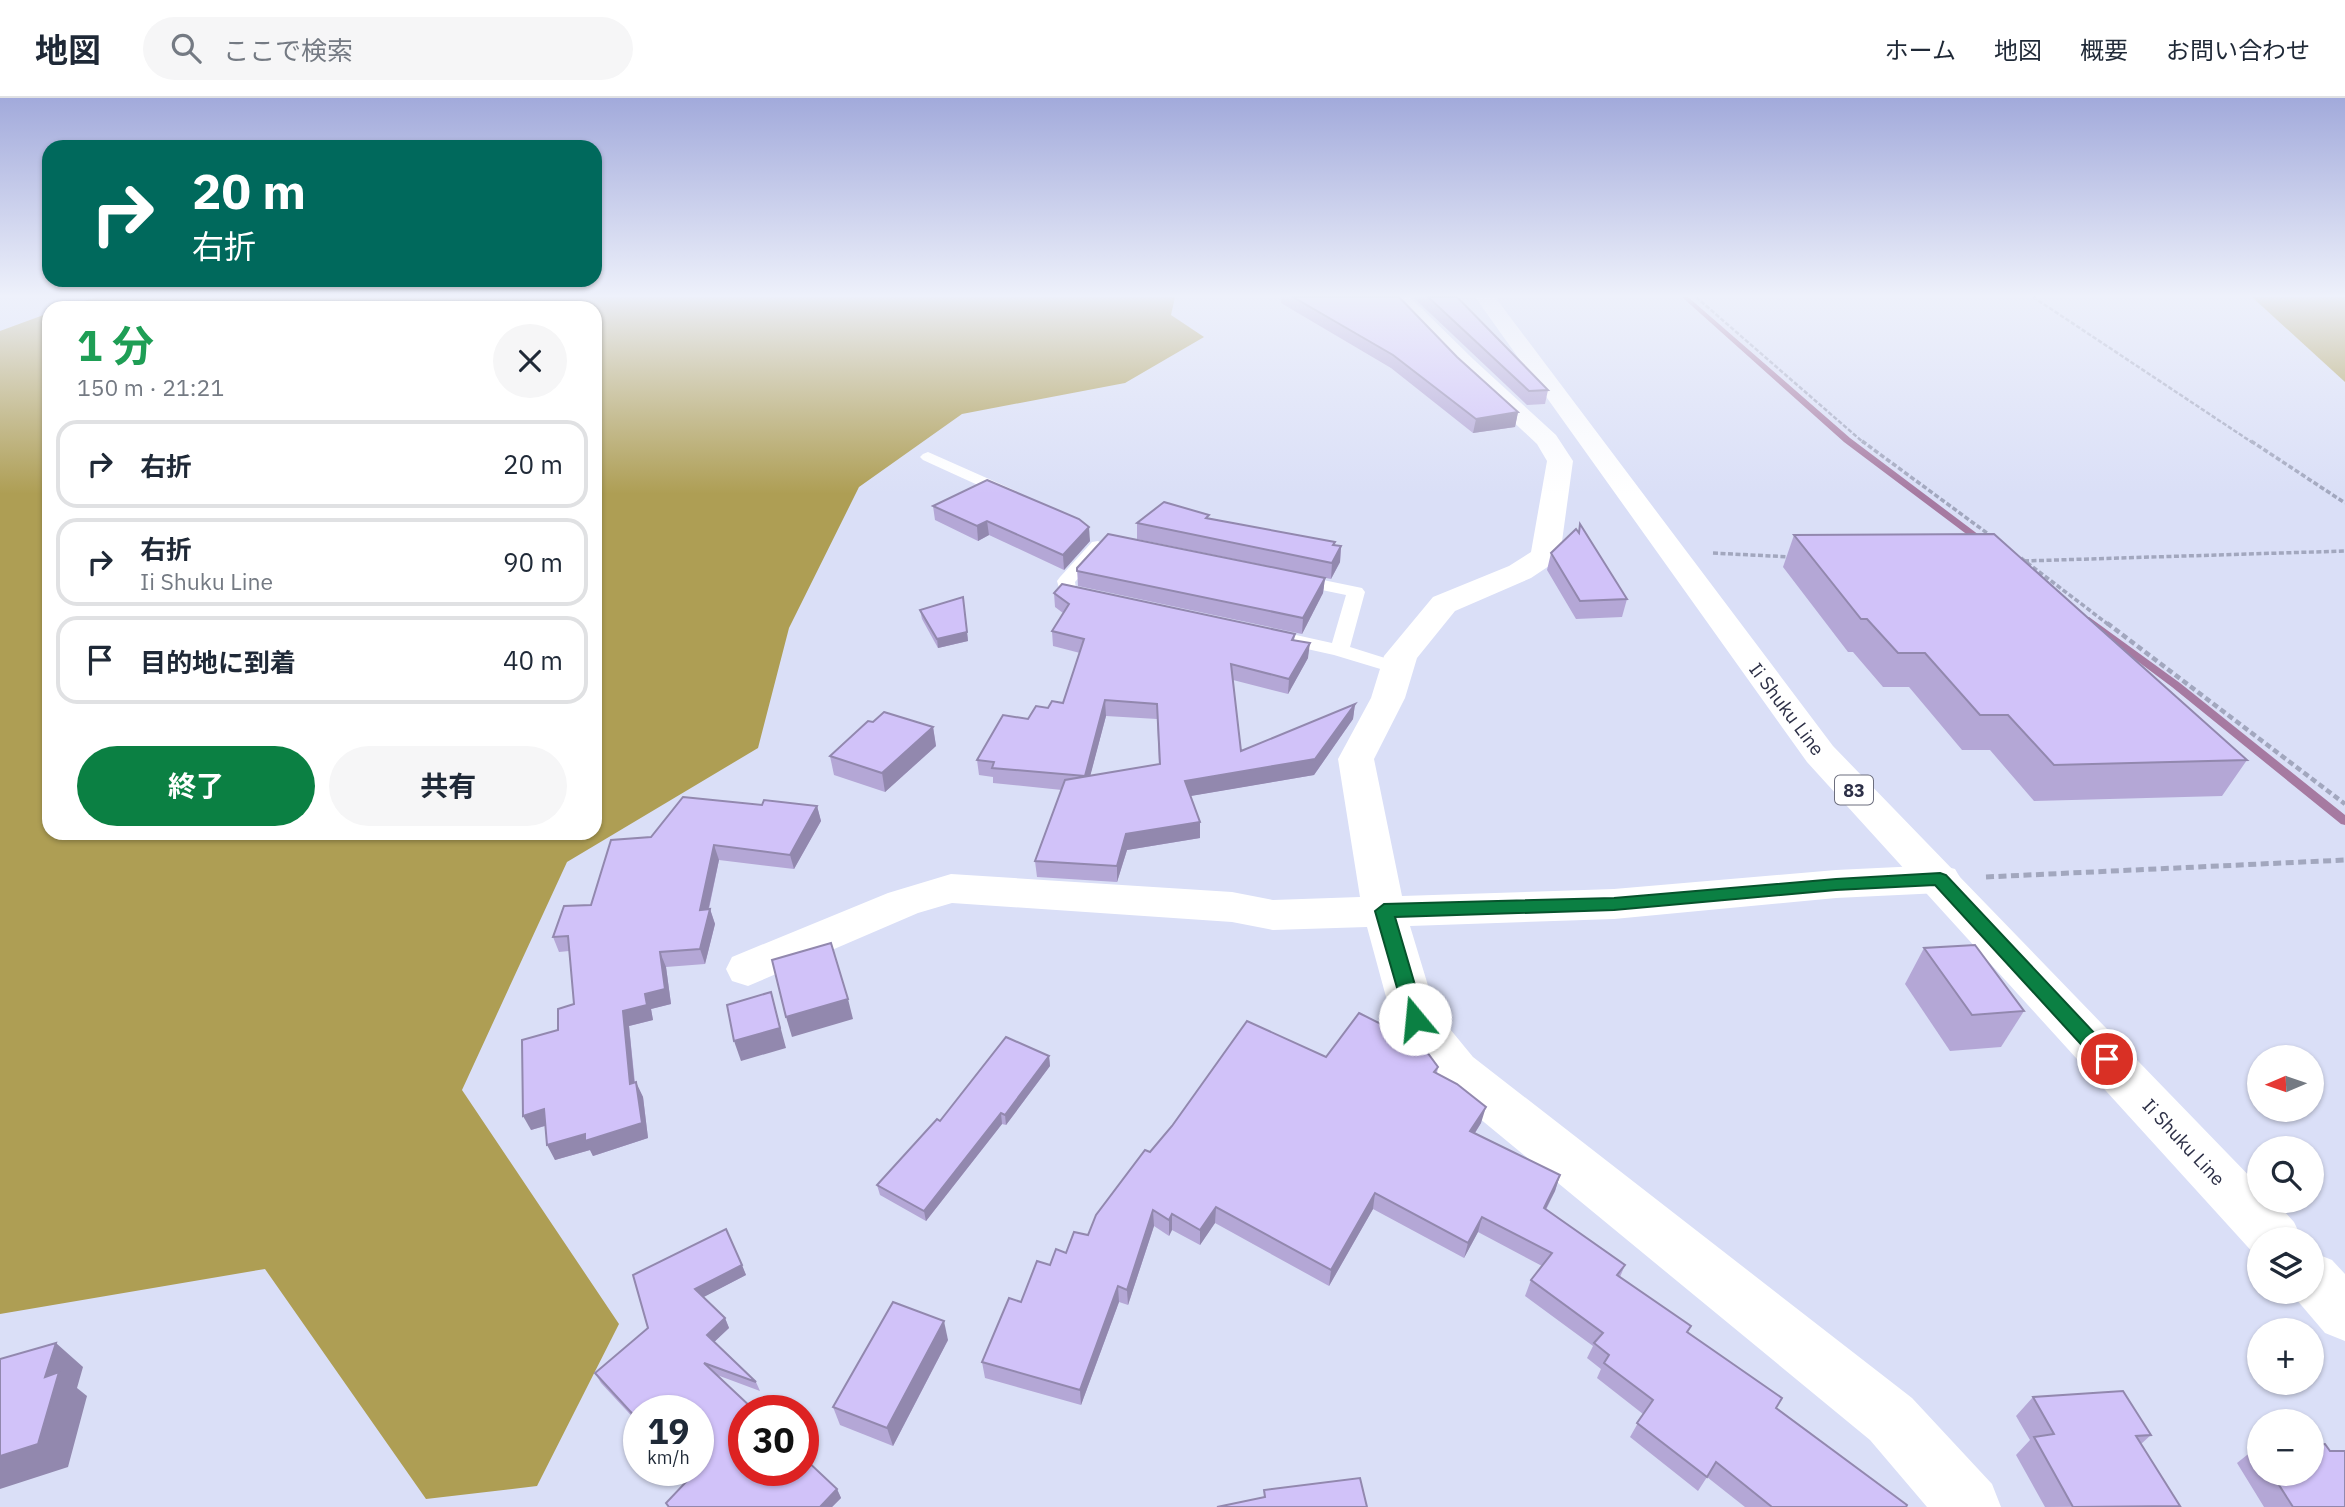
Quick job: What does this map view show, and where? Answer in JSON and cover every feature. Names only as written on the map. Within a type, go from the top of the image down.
[{"type":"street","points":[[1464,363],[1547,440],[1560,461],[1545,556],[1520,572],[1444,604],[1411,640],[1397,668],[1388,698],[1356,758],[1384,911],[1415,1019],[1456,1071],[1891,1419],[1969,1507]]},
{"type":"street","name":"Ii Shuku Line","points":[[1533,363],[1820,754],[2264,1227]]},
{"type":"street","points":[[748,969],[903,903],[951,888],[1232,907],[1273,915],[1614,904],[1836,884],[1940,879]]},
{"type":"street","points":[[2324,1291],[2345,1314]]},
{"type":"lane","points":[[928,457],[1026,500]]},
{"type":"lane","points":[[1105,539],[1066,581],[1066,586],[1073,594],[1113,602]]},
{"type":"lane","points":[[1276,576],[1356,592],[1339,650]]},
{"type":"lane","points":[[1246,630],[1339,650],[1397,668]]},
{"type":"path","points":[[1771,363],[1855,436],[1993,538]]},
{"type":"path","points":[[2133,363],[2345,503]]},
{"type":"path","points":[[2011,562],[2345,551]]},
{"type":"path","points":[[1670,552],[1792,556]]},
{"type":"path","points":[[2014,553],[2345,804]]},
{"type":"path","points":[[1940,879],[2345,860]]},
{"type":"shaded area","points":[[0,363],[42,363],[42,840],[602,840],[602,363],[1160,363],[1125,383],[962,414],[859,487],[789,628],[758,748],[567,862],[462,1090],[619,1324],[537,1486],[426,1499],[265,1269],[0,1314]]},
{"type":"shaded area","points":[[2324,363],[2345,363],[2345,382]]},
{"type":"building","points":[[1403,363],[1463,363],[1518,412],[1476,419]]},
{"type":"building","points":[[1499,363],[1521,363],[1548,390],[1529,391]]},
{"type":"building","points":[[987,480],[1079,519],[1089,527],[1063,555],[987,521],[977,526],[933,506]]},
{"type":"building","points":[[1164,502],[1209,515],[1206,518],[1335,542],[1333,545],[1341,546],[1332,563],[1137,523]]},
{"type":"building","points":[[1580,524],[1627,599],[1580,601],[1551,553],[1576,529],[1579,533]]},
{"type":"building","points":[[1108,534],[1325,578],[1303,618],[1077,571]]},
{"type":"building","points":[[1994,534],[2247,760],[2054,765],[2008,715],[1980,715],[1925,653],[1898,653],[1867,619],[1861,619],[1794,535]]},
{"type":"building","points":[[1062,584],[1295,634],[1292,640],[1310,643],[1289,679],[1231,664],[1241,751],[1355,704],[1315,759],[1185,781],[1200,822],[1126,834],[1117,866],[1035,861],[1065,780],[1160,764],[1157,704],[1105,700],[1085,776],[992,768],[994,762],[977,760],[1003,715],[1028,719],[1036,706],[1048,708],[1052,701],[1063,703],[1084,639],[1052,631],[1069,604],[1054,593]]},
{"type":"building","points":[[963,597],[967,632],[937,639],[920,610]]},
{"type":"building","points":[[884,712],[933,727],[882,773],[830,756],[868,721],[873,722]]},
{"type":"building","points":[[683,797],[762,805],[764,800],[817,806],[790,855],[714,845],[700,910],[710,909],[700,949],[660,952],[665,989],[645,994],[647,1005],[623,1011],[630,1084],[636,1082],[642,1123],[585,1141],[585,1134],[547,1145],[544,1109],[523,1116],[522,1040],[558,1030],[558,1009],[574,1004],[568,936],[553,937],[564,906],[591,905],[611,840],[651,837]]},
{"type":"building","points":[[831,943],[848,999],[786,1017],[772,960]]},
{"type":"building","points":[[1975,945],[2024,1011],[1972,1015],[1924,948]]},
{"type":"building","points":[[771,992],[780,1028],[734,1041],[727,1005]]},
{"type":"building","points":[[1359,1013],[1403,1035],[1427,1052],[1438,1067],[1434,1072],[1457,1084],[1486,1107],[1470,1131],[1560,1175],[1544,1208],[1625,1265],[1617,1275],[1691,1326],[1687,1332],[1782,1398],[1776,1408],[1907,1505],[1906,1507],[1772,1507],[1716,1462],[1707,1477],[1637,1423],[1653,1400],[1604,1363],[1609,1355],[1594,1343],[1603,1333],[1531,1280],[1552,1253],[1482,1217],[1468,1243],[1375,1193],[1331,1270],[1216,1207],[1200,1230],[1172,1214],[1169,1220],[1153,1210],[1127,1290],[1118,1286],[1080,1390],[982,1362],[1009,1298],[1021,1302],[1037,1261],[1050,1265],[1056,1249],[1066,1253],[1074,1232],[1088,1235],[1096,1215],[1145,1150],[1150,1152],[1172,1126],[1247,1021],[1326,1057]]},
{"type":"building","points":[[1006,1037],[1049,1056],[1005,1115],[1001,1113],[924,1211],[877,1185],[937,1119],[940,1121]]},
{"type":"building","points":[[726,1229],[742,1265],[695,1289],[725,1318],[707,1335],[756,1382],[704,1363],[738,1395],[728,1395],[728,1486],[819,1486],[819,1472],[837,1489],[820,1507],[669,1507],[666,1503],[682,1486],[714,1486],[714,1395],[623,1395],[623,1404],[595,1373],[648,1328],[633,1275]]},
{"type":"building","points":[[893,1302],[944,1321],[887,1428],[833,1407]]},
{"type":"building","points":[[56,1343],[45,1377],[59,1372],[38,1444],[0,1456],[0,1359]]},
{"type":"building","points":[[2123,1391],[2151,1435],[2136,1436],[2180,1506],[2073,1507],[2034,1437],[2054,1434],[2033,1397]]},
{"type":"building","points":[[2324,1444],[2330,1451],[2345,1451],[2345,1507],[2293,1507],[2280,1486],[2324,1486]]},
{"type":"building","points":[[1360,1478],[1367,1507],[1217,1507],[1265,1497],[1264,1490]]},
{"type":"waterway","points":[[1759,363],[1847,440],[1984,543]]},
{"type":"waterway","points":[[2089,620],[2176,685],[2345,821]]},
{"type":"route","points":[[1415,1019],[1384,911],[1614,904],[1836,884],[1940,879],[2107,1059]]}]
